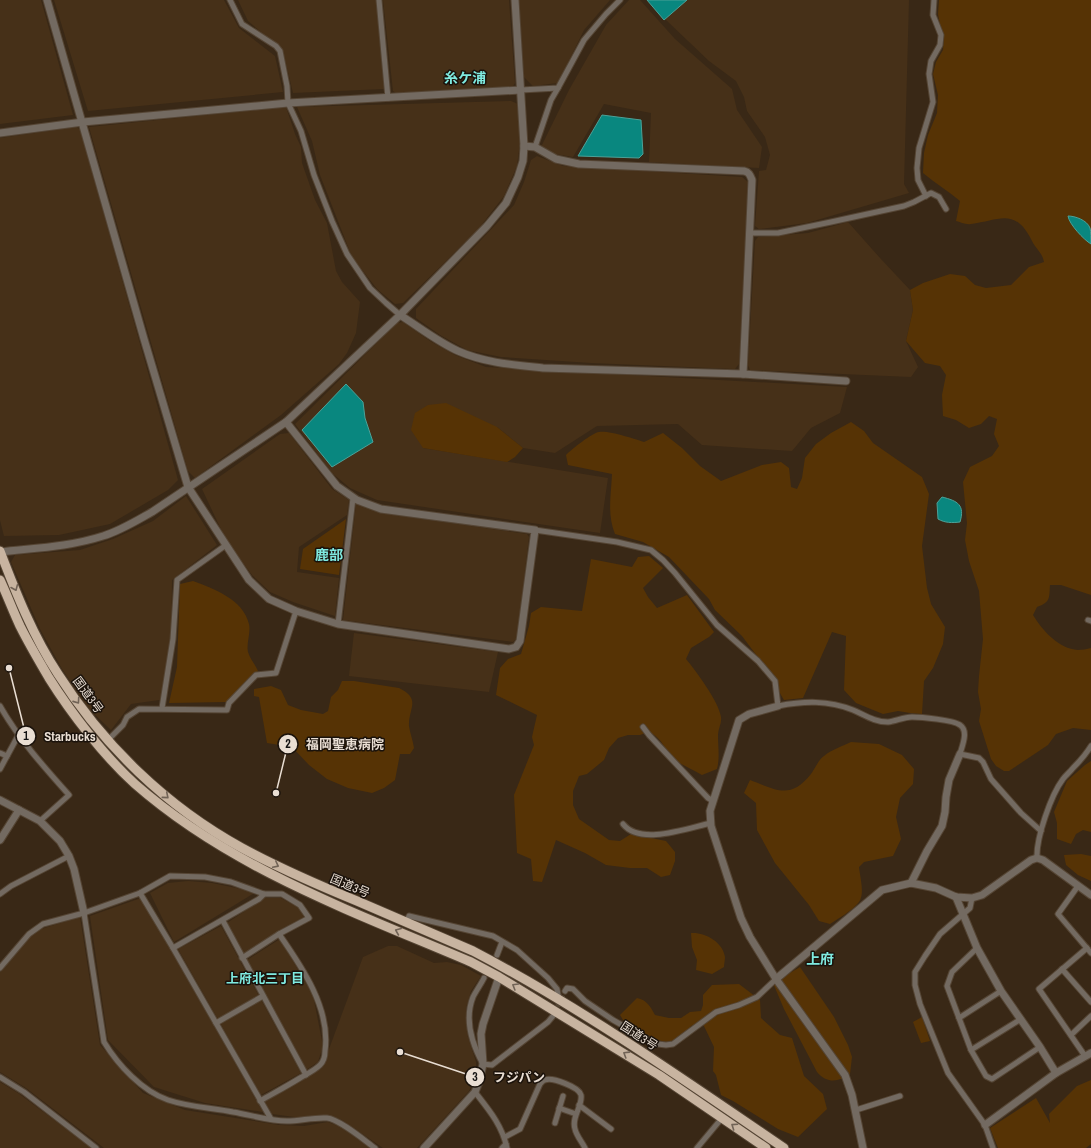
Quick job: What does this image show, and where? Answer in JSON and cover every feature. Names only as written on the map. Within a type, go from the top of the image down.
[{"type":"highway","name":"国道3号","points":[[0,551],[30,622],[54,667],[85,713],[108,740],[142,775],[187,813],[242,848],[309,881],[473,951],[560,1000],[666,1068],[784,1148]]},
{"type":"highway","name":"国道3号","points":[[0,580],[19,625],[34,653],[50,680],[80,722],[110,758],[134,783],[193,829],[278,878],[471,962],[499,977],[652,1071],[766,1148]]},
{"type":"street","points":[[47,0],[188,487],[249,580],[269,599],[296,611],[338,624],[509,649],[516,648],[520,641],[535,530]]},
{"type":"street","points":[[230,0],[242,24],[276,46],[280,51],[287,86],[288,103],[301,132],[314,174],[332,221],[347,254],[370,288],[400,315],[436,339],[458,351],[488,361],[544,368],[743,374],[846,381]]},
{"type":"street","points":[[379,0],[388,98]]},
{"type":"street","points":[[0,551],[66,545],[103,536],[132,524],[152,512],[286,422],[400,315],[487,226],[506,203],[518,177],[523,161],[524,146],[515,0]]},
{"type":"street","points":[[535,147],[551,100],[584,40],[620,0]]},
{"type":"street","points":[[926,196],[918,180],[917,168],[919,148],[933,102],[929,74],[931,61],[940,45],[941,35],[933,15],[934,0]]},
{"type":"street","points":[[0,133],[83,122],[288,103],[558,88]]},
{"type":"street","points":[[524,146],[535,147],[556,159],[579,164],[747,172],[752,180],[743,374]]},
{"type":"street","points":[[750,233],[778,232],[904,206],[931,193],[939,197],[946,209]]},
{"type":"street","points":[[286,422],[336,486],[353,498],[381,510],[617,542],[650,550],[663,560],[675,573],[717,625],[758,661],[775,681],[778,706]]},
{"type":"street","points":[[338,624],[353,498]]},
{"type":"street","points":[[162,708],[173,639],[177,580],[226,545]]},
{"type":"street","points":[[108,740],[123,725],[127,717],[139,709],[162,708],[227,710],[230,703],[256,675],[276,674],[296,611]]},
{"type":"street","points":[[863,1148],[856,1110],[845,1076],[776,979],[741,918],[711,823],[710,811],[739,720],[749,714],[800,702],[834,703],[854,710],[873,720],[888,722],[911,716],[947,721],[960,725],[964,730],[964,735],[960,754],[949,780],[942,826],[927,851],[912,883]]},
{"type":"street","points":[[0,706],[19,734],[69,795],[40,821]]},
{"type":"street","points":[[643,727],[708,798],[713,801]]},
{"type":"street","points":[[0,769],[19,734]]},
{"type":"street","points":[[1037,858],[1041,831],[1052,799],[1063,779],[1085,755],[1091,746]]},
{"type":"street","points":[[0,753],[6,756]]},
{"type":"street","points":[[960,754],[979,758],[983,762],[991,779],[1021,813],[1041,831]]},
{"type":"street","points":[[0,800],[40,821],[60,841],[69,856],[74,869],[84,913],[104,1042],[132,1077],[148,1090],[168,1100],[287,1121],[327,1118],[339,1122],[375,1148]]},
{"type":"street","points":[[0,840],[19,810]]},
{"type":"street","points":[[623,824],[627,829],[641,834],[667,834],[711,823]]},
{"type":"street","points":[[0,894],[11,886],[69,856]]},
{"type":"street","points":[[565,991],[567,988],[574,988],[585,1001],[613,1020],[648,1040],[658,1044],[673,1044],[716,1012],[739,1005],[757,997],[776,979],[882,890],[912,883],[936,888],[956,897],[972,898],[982,895],[1031,860],[1037,858],[1043,860],[1091,895]]},
{"type":"street","points":[[0,968],[29,934],[43,924],[84,913],[140,893],[170,876],[205,877],[224,881],[264,894],[282,894],[300,905],[309,918],[242,958]]},
{"type":"street","points":[[1078,886],[1058,914],[1091,953]]},
{"type":"street","points":[[140,893],[271,1119]]},
{"type":"street","points":[[173,948],[259,899],[264,894]]},
{"type":"street","points":[[956,897],[964,913],[977,948],[1001,991],[1056,1073]]},
{"type":"street","points":[[972,898],[970,908],[940,934],[925,956],[916,972],[915,985],[920,1004],[948,1073],[985,1125],[993,1148]]},
{"type":"street","points":[[406,922],[409,916],[493,936],[517,950],[548,978],[557,988],[560,1000]]},
{"type":"street","points":[[223,920],[306,1075]]},
{"type":"street","points":[[260,1101],[306,1075],[321,1064],[326,1049],[326,1031],[314,990],[280,934]]},
{"type":"street","points":[[497,955],[502,942]]},
{"type":"street","points":[[977,948],[952,972],[947,986],[971,1050],[986,1076],[992,1079],[1040,1047]]},
{"type":"street","points":[[985,1125],[1056,1073],[1088,1054],[1071,1035],[1039,989],[1087,948]]},
{"type":"street","points":[[1062,969],[1091,1002]]},
{"type":"street","points":[[424,1148],[476,1092],[484,1064],[481,1034],[483,1024],[499,977]]},
{"type":"street","points":[[484,978],[474,997],[470,1011],[469,1027],[473,1042],[484,1064]]},
{"type":"street","points":[[959,1018],[1001,991]]},
{"type":"street","points":[[216,1023],[263,996]]},
{"type":"street","points":[[484,1064],[492,1065],[548,1022],[553,1016]]},
{"type":"street","points":[[1071,1035],[1091,1016]]},
{"type":"street","points":[[971,1050],[1021,1019]]},
{"type":"street","points":[[0,1077],[24,1092],[96,1148]]},
{"type":"street","points":[[505,1137],[520,1128],[540,1084],[545,1080],[554,1079],[570,1085],[579,1091],[582,1096],[574,1123],[575,1129],[585,1148]]},
{"type":"street","points":[[476,1092],[493,1116],[505,1137],[507,1146],[502,1148]]},
{"type":"street","points":[[555,1123],[563,1096]]},
{"type":"street","points":[[856,1110],[900,1096]]},
{"type":"street","points":[[580,1105],[611,1129]]},
{"type":"street","points":[[560,1108],[576,1114]]},
{"type":"street","points":[[697,1148],[722,1118]]},
{"type":"shaded area","points":[[0,0],[41,0],[73,115],[0,124]]},
{"type":"shaded area","points":[[54,0],[224,0],[239,28],[275,56],[283,92],[88,111]]},
{"type":"shaded area","points":[[238,0],[376,0],[384,89],[293,93],[283,51],[248,21]]},
{"type":"shaded area","points":[[383,0],[509,0],[515,83],[511,90],[396,93],[393,91]]},
{"type":"shaded area","points":[[519,0],[610,0],[584,30],[558,83],[533,86],[524,77]]},
{"type":"shaded area","points":[[629,0],[640,0],[675,39],[732,89],[737,110],[762,147],[759,168],[649,162],[651,113],[604,104],[573,157],[555,154],[541,147],[569,90],[606,25]]},
{"type":"shaded area","points":[[649,0],[909,0],[904,184],[909,193],[807,223],[759,229],[755,226],[759,171],[766,170],[770,155],[765,137],[747,111],[744,97],[736,81],[709,61],[666,20]]},
{"type":"shaded area","points":[[939,0],[1091,0],[1091,595],[1061,585],[1050,585],[1050,593],[1047,601],[1037,607],[1033,615],[1041,627],[1052,638],[1064,646],[1078,650],[1091,648],[1091,730],[1073,728],[1056,734],[1048,745],[1009,771],[1004,771],[996,766],[991,759],[979,721],[981,709],[978,692],[983,639],[979,591],[969,561],[965,540],[967,523],[963,482],[970,467],[992,456],[999,446],[994,434],[997,419],[989,416],[981,424],[969,428],[956,420],[943,416],[942,395],[946,375],[940,366],[925,363],[906,341],[913,310],[910,290],[923,283],[950,274],[965,276],[975,285],[986,288],[1011,285],[1029,267],[1044,262],[1026,230],[1019,223],[1013,220],[1006,218],[969,224],[956,221],[960,201],[923,173],[924,153],[928,135],[937,113],[938,95],[933,74],[936,62],[943,50],[944,36],[938,14]]},
{"type":"shaded area","points":[[511,101],[518,104],[520,143],[517,166],[504,196],[480,227],[440,267],[403,303],[395,304],[377,289],[352,257],[320,175],[312,141],[297,107]]},
{"type":"shaded area","points":[[286,107],[301,147],[302,163],[315,200],[327,223],[336,271],[342,282],[360,302],[356,333],[347,353],[339,364],[281,415],[195,478],[188,471],[89,127]]},
{"type":"shaded area","points":[[76,127],[80,129],[178,480],[168,490],[110,524],[59,535],[4,536],[0,520],[0,138]]},
{"type":"shaded area","points":[[537,156],[563,166],[742,177],[748,182],[739,364],[735,369],[591,363],[501,357],[467,350],[440,335],[416,318],[416,309],[514,205],[524,182],[531,160]]},
{"type":"shaded area","points":[[848,222],[910,290],[913,310],[906,341],[918,367],[911,377],[750,370],[748,365],[755,241],[758,237],[808,233]]},
{"type":"shaded area","points":[[403,322],[430,341],[455,355],[486,367],[847,387],[840,413],[811,428],[792,451],[702,445],[678,424],[597,426],[555,453],[523,448],[497,427],[423,448],[608,478],[600,533],[377,500],[350,488],[332,473],[295,424],[397,323]]},
{"type":"shaded area","points":[[446,403],[497,427],[523,448],[515,457],[507,462],[423,448],[411,430],[415,413],[428,405]]},
{"type":"shaded area","points":[[851,422],[864,431],[873,443],[922,477],[929,494],[922,546],[927,588],[931,604],[945,627],[943,644],[933,668],[924,681],[922,714],[898,711],[883,714],[856,703],[844,690],[846,636],[832,632],[803,698],[784,700],[760,660],[742,636],[715,610],[709,599],[669,557],[643,542],[615,534],[610,512],[612,474],[568,465],[566,455],[587,438],[599,432],[615,433],[644,442],[663,433],[682,448],[700,466],[721,481],[762,465],[781,462],[789,468],[791,487],[797,489],[802,478],[805,458],[816,444],[831,433]]},
{"type":"shaded area","points":[[289,433],[332,489],[349,500],[347,515],[299,547],[297,572],[339,578],[335,616],[293,602],[270,592],[252,575],[227,542],[202,489],[280,434]]},
{"type":"shaded area","points":[[186,496],[217,545],[172,580],[171,649],[166,699],[131,704],[111,730],[89,709],[62,669],[40,629],[11,562],[15,555],[80,550],[113,539],[153,521]]},
{"type":"shaded area","points":[[356,504],[380,513],[527,534],[529,537],[517,638],[513,642],[343,620]]},
{"type":"shaded area","points":[[346,519],[339,575],[300,569],[303,549]]},
{"type":"shaded area","points":[[649,556],[663,568],[643,588],[657,608],[687,595],[714,632],[709,637],[691,648],[686,659],[716,703],[721,717],[718,733],[719,756],[717,769],[702,775],[682,765],[672,757],[657,737],[648,732],[640,735],[628,735],[618,738],[609,748],[604,760],[587,774],[579,776],[573,791],[573,805],[579,819],[609,840],[620,841],[631,834],[666,841],[675,852],[675,861],[670,875],[661,877],[647,868],[630,868],[606,865],[585,853],[556,840],[542,882],[533,881],[531,859],[517,853],[514,795],[534,745],[532,737],[537,715],[496,695],[500,668],[508,659],[521,654],[531,613],[541,607],[582,611],[591,559],[632,567],[638,557]]},
{"type":"shaded area","points":[[193,581],[227,596],[241,608],[246,615],[249,624],[248,652],[258,671],[238,694],[226,702],[169,703],[177,667],[180,584]]},
{"type":"shaded area","points":[[354,633],[498,652],[489,692],[349,676]]},
{"type":"shaded area","points":[[342,681],[354,681],[399,688],[406,692],[412,700],[409,726],[414,748],[410,754],[400,754],[395,780],[384,788],[372,793],[348,788],[327,779],[309,765],[292,747],[267,743],[259,697],[254,696],[254,689],[271,686],[281,690],[288,705],[301,710],[323,714],[328,711],[331,697],[338,690]]},
{"type":"shaded area","points":[[851,742],[879,744],[902,755],[914,769],[913,784],[900,798],[896,817],[901,839],[893,856],[864,862],[859,867],[862,890],[861,899],[853,908],[830,924],[819,921],[809,905],[775,863],[757,830],[756,803],[744,793],[750,780],[776,789],[790,790],[803,782],[811,774],[822,758],[830,752]]},
{"type":"shaded area","points":[[1091,761],[1091,832],[1083,830],[1076,834],[1071,844],[1057,839],[1057,823],[1054,812],[1067,781]]},
{"type":"shaded area","points":[[1081,854],[1091,856],[1091,881],[1078,875],[1066,865],[1064,855]]},
{"type":"shaded area","points":[[188,881],[212,883],[256,892],[174,942],[150,893],[168,883]]},
{"type":"shaded area","points":[[141,898],[263,1112],[205,1103],[154,1087],[108,1040],[90,916]]},
{"type":"shaded area","points":[[264,898],[281,898],[299,908],[304,917],[244,954],[227,923]]},
{"type":"shaded area","points":[[80,917],[100,1045],[143,1093],[185,1110],[279,1125],[304,1126],[328,1122],[341,1127],[370,1148],[104,1148],[26,1088],[0,1072],[0,972],[31,936],[41,929]]},
{"type":"shaded area","points":[[221,926],[301,1073],[261,1095],[178,949]]},
{"type":"shaded area","points":[[691,933],[707,936],[721,947],[725,957],[724,967],[712,974],[696,970],[697,960],[692,947]]},
{"type":"shaded area","points":[[280,939],[313,995],[323,1046],[318,1062],[306,1070],[247,960]]},
{"type":"shaded area","points":[[388,946],[397,946],[434,963],[447,962],[461,965],[481,976],[471,991],[466,1008],[468,1037],[476,1062],[476,1076],[469,1091],[417,1148],[383,1148],[342,1120],[329,1115],[302,1118],[272,1114],[265,1102],[322,1068],[363,957]]},
{"type":"shaded area","points":[[800,967],[834,1017],[848,1045],[852,1057],[850,1074],[841,1079],[828,1080],[817,1072],[784,1009],[773,983]]},
{"type":"shaded area","points":[[739,984],[760,1000],[761,1018],[780,1035],[792,1038],[804,1076],[823,1094],[827,1109],[798,1137],[778,1129],[721,1095],[716,1075],[713,1071],[714,1047],[703,1024],[691,1026],[678,1040],[666,1042],[653,1038],[623,1020],[620,1015],[637,998],[646,1002],[655,1015],[669,1018],[681,1018],[690,1012],[701,1011],[703,1005],[703,995],[712,985]]},
{"type":"shaded area","points":[[922,1017],[930,1041],[921,1043],[913,1022]]},
{"type":"shaded area","points":[[1091,1080],[1091,1144],[1086,1148],[998,1148],[990,1128],[1036,1098],[1050,1123],[1049,1114],[1077,1086]]},
{"type":"shaded area","points":[[0,1082],[18,1093],[92,1148],[0,1148]]},
{"type":"water","points":[[647,0],[687,0],[664,20]]},
{"type":"water","points":[[602,115],[641,120],[643,154],[639,158],[578,156]]},
{"type":"water","points":[[1068,216],[1080,219],[1088,225],[1090,228],[1091,244],[1077,232]]},
{"type":"water","points":[[346,384],[363,402],[365,418],[373,442],[332,467],[302,430]]},
{"type":"water","points":[[942,497],[952,500],[959,505],[962,511],[960,522],[954,523],[938,519],[937,503]]},
{"type":"tunnel","points":[[554,1013],[565,991]]},
{"type":"place","name":"Starbucks","points":[[9,668]]},
{"type":"place","name":"福岡聖恵病院","points":[[276,793]]},
{"type":"place","name":"フジパン","points":[[400,1052]]},
{"type":"district","name":"糸ケ浦","points":[[465,78]]},
{"type":"district","name":"鹿部","points":[[329,555]]},
{"type":"district","name":"上府","points":[[820,959]]},
{"type":"district","name":"上府北三丁目","points":[[265,978]]}]
